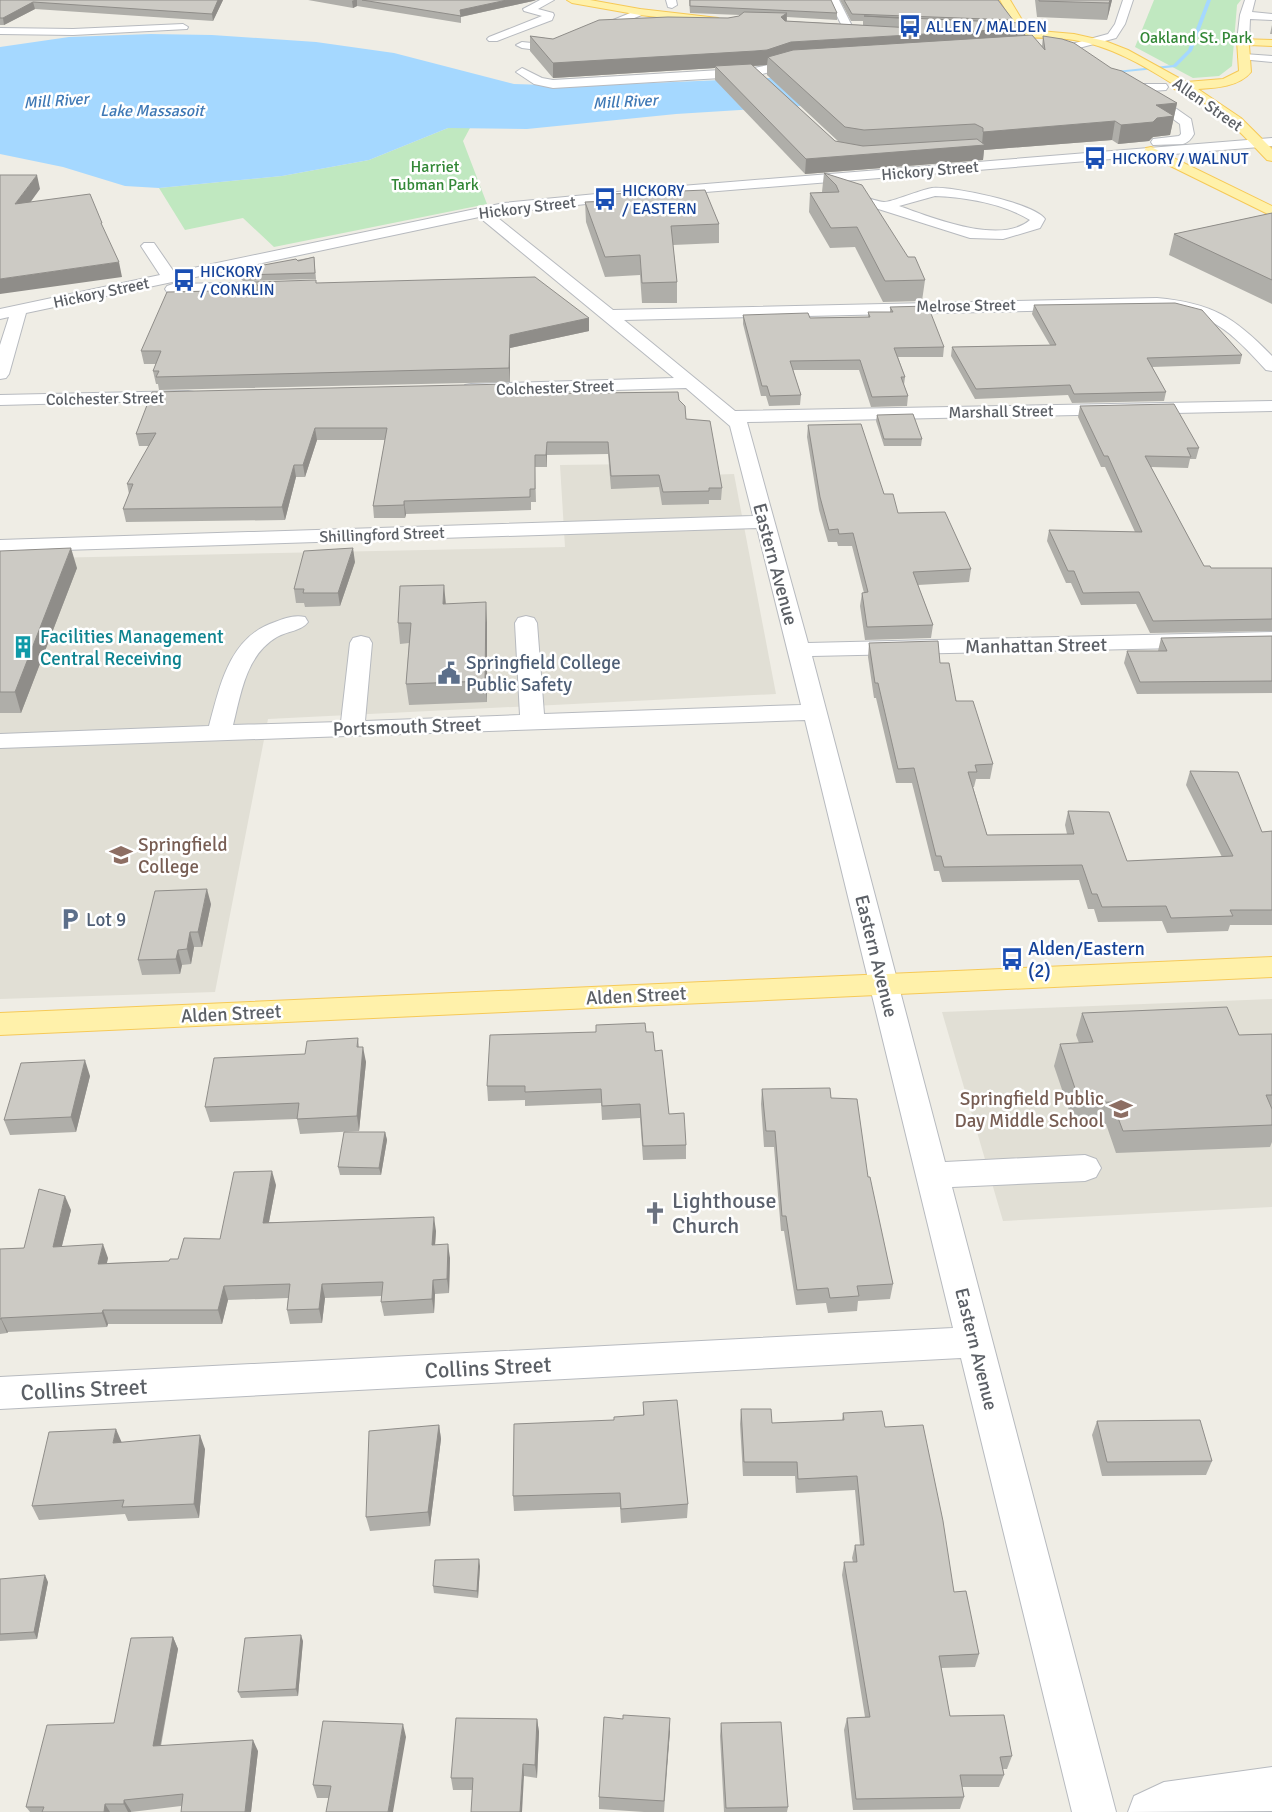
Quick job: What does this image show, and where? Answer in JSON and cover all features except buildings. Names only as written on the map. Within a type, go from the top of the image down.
[{"type":"main road","points":[[572,0],[640,12],[665,8],[727,25]]},
{"type":"main road","points":[[1005,0],[1024,33]]},
{"type":"main road","name":"Allen Street","points":[[1024,33],[1079,45],[1107,55],[1127,66],[1168,76],[1237,121],[1256,143]]},
{"type":"main road","name":"Allen Street","points":[[981,36],[1024,33],[1066,36],[1096,41],[1116,48],[1146,70],[1162,87],[1176,97]]},
{"type":"main road","points":[[1162,87],[1233,80],[1243,76],[1243,41],[1272,43]]},
{"type":"main road","name":"Allen Street","points":[[1216,122],[1256,143]]},
{"type":"main road","points":[[1256,143],[1272,157]]},
{"type":"main road","points":[[1145,148],[1272,212]]},
{"type":"main road","name":"Alden Street","points":[[0,1024],[1272,967]]},
{"type":"street","points":[[493,39],[548,18],[549,15],[528,9],[549,0]]},
{"type":"street","points":[[834,0],[847,30]]},
{"type":"street","points":[[1079,45],[1112,36],[1120,24],[1128,0]]},
{"type":"street","points":[[1243,41],[1245,14],[1250,0]]},
{"type":"street","points":[[665,8],[658,21],[664,26],[727,25]]},
{"type":"street","points":[[603,35],[665,8]]},
{"type":"street","points":[[522,45],[553,49],[640,12]]},
{"type":"street","points":[[1245,14],[1272,16]]},
{"type":"street","points":[[0,31],[74,32],[183,27]]},
{"type":"street","points":[[981,36],[1061,46],[1076,51],[1071,55]]},
{"type":"street","points":[[1244,61],[1272,59]]},
{"type":"street","points":[[522,72],[538,81],[553,84],[754,72],[769,70],[790,62],[819,60]]},
{"type":"street","points":[[1244,61],[1272,68]]},
{"type":"street","points":[[754,72],[767,84]]},
{"type":"street","points":[[1106,76],[1113,81],[1139,88],[1162,87]]},
{"type":"street","points":[[992,153],[1010,154],[1145,148],[1183,140],[1188,134],[1186,122],[1139,88]]},
{"type":"street","name":"Hickory Street","points":[[0,314],[504,207],[659,192],[804,181],[1145,148],[1272,142]]},
{"type":"street","points":[[804,181],[970,234],[985,235],[1018,231],[1035,225],[1038,219],[1019,209],[942,192],[923,194],[886,206]]},
{"type":"street","name":"Eastern Avenue","points":[[482,212],[556,280],[609,314],[739,424],[815,712],[1094,1812]]},
{"type":"street","points":[[149,246],[170,278]]},
{"type":"street","points":[[110,290],[304,287]]},
{"type":"street","name":"Melrose Street","points":[[609,314],[1122,302],[1168,303],[1196,307],[1216,315],[1236,330],[1272,366]]},
{"type":"street","points":[[0,374],[19,310]]},
{"type":"street","name":"Colchester Street","points":[[452,390],[690,382]]},
{"type":"street","name":"Colchester Street","points":[[0,400],[206,396]]},
{"type":"street","name":"Marshall Street","points":[[730,417],[1272,406]]},
{"type":"street","name":"Shillingford Street","points":[[0,546],[765,522]]},
{"type":"street","points":[[219,732],[235,677],[247,650],[268,633],[297,622]]},
{"type":"street","points":[[526,623],[532,721]]},
{"type":"street","name":"Manhattan Street","points":[[799,650],[1272,639]]},
{"type":"street","points":[[352,728],[361,642]]},
{"type":"street","name":"Portsmouth Street","points":[[0,741],[815,712]]},
{"type":"street","points":[[933,1175],[1085,1168]]},
{"type":"street","name":"Collins Street","points":[[0,1393],[976,1342]]},
{"type":"street","points":[[1150,1812],[1164,1804],[1272,1790]]},
{"type":"shaded area","name":"Springfield College","points":[[641,464],[648,477],[734,474],[776,694],[268,719],[215,992],[0,999],[0,559],[565,547],[560,465]]},
{"type":"shaded area","name":"Springfield Public Day Middle School","points":[[1272,999],[1272,1207],[1003,1221],[942,1012]]},
{"type":"green space","name":"Oakland St. Park","points":[[1154,0],[1241,0],[1237,5],[1232,66],[1219,76],[1193,78],[1135,47]]},
{"type":"green space","name":"Harriet Tubman Park","points":[[448,128],[470,128],[463,141],[487,204],[274,247],[243,218],[185,230],[159,188],[282,176],[369,160]]},
{"type":"water","name":"Lake Massasoit","points":[[151,34],[212,35],[316,42],[394,53],[514,84],[578,86],[795,77],[1009,93],[676,114],[527,129],[448,128],[369,160],[282,176],[159,188],[125,186],[63,167],[0,154],[0,47],[69,37]]},
{"type":"waterway","name":"Mill River","points":[[1107,73],[1174,66],[1190,51],[1209,0]]},
{"type":"place","name":"ALLEN / MALDEN","points":[[910,26]]},
{"type":"place","name":"HICKORY / WALNUT","points":[[1095,158]]},
{"type":"place","name":"HICKORY / EASTERN","points":[[605,199]]},
{"type":"place","name":"HICKORY / CONKLIN","points":[[184,280]]},
{"type":"place","name":"Facilities Management Central Receiving","points":[[23,647]]},
{"type":"place","name":"Springfield College Public Safety","points":[[449,673]]},
{"type":"place","name":"Springfield College","points":[[121,855]]},
{"type":"place","name":"Lot 9","points":[[70,919]]},
{"type":"place","name":"Alden/Eastern (2)","points":[[1012,959]]},
{"type":"place","name":"Springfield Public Day Middle School","points":[[1121,1109]]},
{"type":"place","name":"Lighthouse Church","points":[[655,1213]]}]
